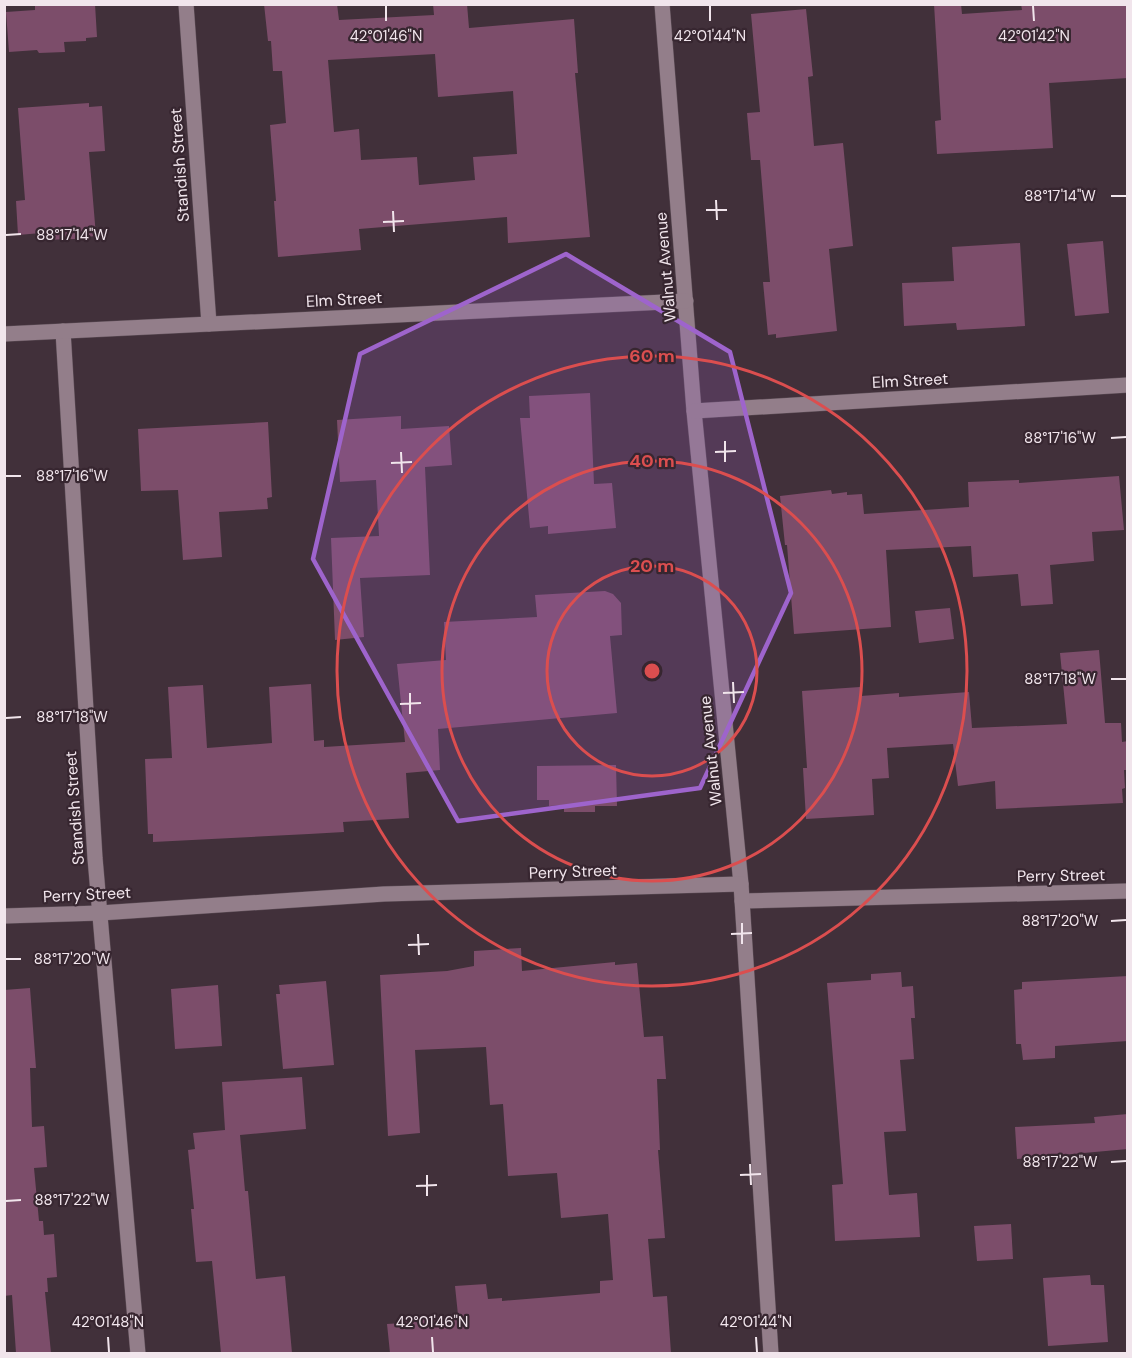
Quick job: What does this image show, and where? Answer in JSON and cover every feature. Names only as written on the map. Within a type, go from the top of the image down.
[{"type":"street","name":"Standish Street","points":[[186,4],[209,324]]},
{"type":"street","name":"Walnut Avenue","points":[[663,4],[694,411],[741,884]]},
{"type":"street","name":"Elm Street","points":[[4,334],[686,300]]},
{"type":"street","name":"Standish Street","points":[[63,331],[100,913],[138,1353]]},
{"type":"street","name":"Elm Street","points":[[694,411],[1128,385]]},
{"type":"street","name":"Perry Street","points":[[4,916],[100,913],[384,894],[741,884]]},
{"type":"street","points":[[741,884],[771,1353]]},
{"type":"street","name":"Perry Street","points":[[742,901],[1128,891]]},
{"type":"highlighted area","points":[[566,254],[730,352],[791,593],[700,788],[458,821],[313,559],[360,354]]},
{"type":"building","points":[[35,4],[95,4],[97,37],[86,38],[86,41],[64,42],[65,52],[39,53],[37,50],[9,52],[6,12],[35,10]]},
{"type":"building","points":[[264,4],[337,4],[339,20],[434,15],[433,4],[467,4],[469,28],[574,19],[578,73],[575,73],[590,237],[508,243],[507,217],[359,229],[361,250],[278,257],[270,125],[286,123],[282,71],[273,71],[271,41],[268,41]],"holes":[[[435,54],[438,97],[513,91],[517,154],[473,157],[475,180],[419,185],[417,157],[361,160],[359,129],[334,132],[328,60]]]},
{"type":"building","points":[[934,4],[961,4],[962,14],[1022,10],[1021,4],[1128,4],[1128,78],[1049,83],[1053,148],[937,154],[935,121],[941,120]]},
{"type":"building","points":[[806,9],[813,76],[808,77],[814,146],[843,143],[853,246],[829,249],[837,331],[776,338],[776,334],[768,335],[763,282],[770,282],[760,160],[751,160],[747,113],[760,112],[751,14]]},
{"type":"building","points":[[89,103],[89,107],[102,106],[105,151],[89,152],[96,236],[41,240],[41,233],[18,235],[16,201],[25,200],[18,108]]},
{"type":"building","points":[[1103,241],[1109,313],[1075,316],[1067,244]]},
{"type":"building","points":[[1020,243],[1025,326],[957,330],[956,323],[904,326],[902,283],[954,281],[952,247]]},
{"type":"building","points":[[590,393],[594,484],[612,483],[616,528],[548,534],[548,526],[530,528],[520,418],[530,418],[529,396]]},
{"type":"building","points":[[401,416],[401,429],[449,426],[452,465],[425,467],[430,575],[360,578],[364,637],[335,640],[331,538],[379,536],[376,480],[340,482],[337,420]]},
{"type":"building","points":[[268,422],[272,497],[267,498],[268,509],[219,512],[222,557],[183,560],[178,490],[141,491],[138,429]]},
{"type":"building","points":[[1119,476],[1124,530],[1092,532],[1094,561],[1050,565],[1053,604],[1021,606],[1018,574],[973,577],[971,546],[886,550],[891,627],[794,634],[787,545],[785,545],[780,496],[831,490],[832,494],[847,492],[847,495],[862,494],[864,514],[969,507],[968,482],[1019,480],[1019,483]]},
{"type":"building","points":[[605,591],[613,594],[621,603],[622,635],[610,636],[617,713],[438,729],[440,770],[406,773],[409,818],[343,822],[344,832],[153,842],[153,834],[148,834],[145,759],[172,758],[168,687],[203,685],[207,748],[272,743],[269,687],[311,684],[314,741],[324,740],[324,747],[405,742],[397,664],[446,660],[444,622],[537,617],[535,595]]},
{"type":"building","points":[[950,608],[954,639],[919,643],[915,611]]},
{"type":"building","points":[[1099,650],[1105,723],[1121,723],[1122,742],[1128,741],[1128,770],[1124,770],[1123,803],[996,809],[995,781],[958,786],[953,744],[887,748],[889,778],[872,779],[874,815],[806,819],[803,768],[807,768],[802,691],[860,687],[861,696],[899,693],[899,697],[969,692],[972,728],[1067,724],[1060,653]]},
{"type":"building","points":[[616,765],[617,806],[595,806],[595,812],[564,812],[564,805],[549,806],[549,800],[537,800],[537,766]]},
{"type":"building","points":[[521,948],[522,971],[615,962],[615,965],[637,963],[644,1037],[663,1036],[666,1079],[657,1079],[660,1150],[658,1150],[665,1238],[648,1239],[653,1297],[667,1296],[671,1353],[390,1353],[387,1324],[403,1323],[403,1320],[458,1315],[455,1286],[486,1284],[488,1299],[502,1298],[502,1301],[600,1293],[600,1281],[613,1280],[608,1214],[561,1218],[557,1173],[508,1176],[503,1104],[490,1105],[486,1047],[415,1050],[420,1133],[388,1136],[380,975],[447,971],[474,966],[474,951]]},
{"type":"building","points":[[901,972],[902,987],[913,986],[915,1018],[911,1018],[914,1059],[900,1060],[906,1131],[884,1132],[889,1195],[917,1193],[920,1237],[835,1241],[832,1185],[843,1184],[827,983],[871,980],[871,974]]},
{"type":"building","points":[[1128,976],[1128,1041],[1055,1046],[1055,1058],[1023,1060],[1021,1044],[1016,1044],[1014,990],[1022,989],[1022,982]]},
{"type":"building","points":[[326,981],[334,1065],[283,1069],[276,994],[280,994],[279,985]]},
{"type":"building","points":[[218,985],[222,1046],[175,1049],[171,989]]},
{"type":"building","points":[[30,988],[36,1068],[30,1068],[32,1127],[44,1126],[47,1167],[34,1168],[39,1221],[43,1221],[44,1235],[54,1234],[57,1277],[47,1278],[48,1292],[45,1292],[51,1353],[16,1353],[12,1295],[4,1296],[4,990]]},
{"type":"building","points":[[302,1077],[306,1129],[240,1135],[256,1279],[285,1276],[292,1353],[221,1353],[212,1261],[196,1262],[188,1150],[195,1149],[193,1133],[225,1130],[222,1082]]},
{"type":"building","points":[[1128,1114],[1128,1149],[1017,1159],[1015,1127],[1095,1123],[1094,1117]]},
{"type":"building","points":[[1011,1224],[1013,1259],[977,1261],[974,1226]]},
{"type":"building","points":[[1090,1275],[1091,1285],[1104,1285],[1108,1342],[1048,1346],[1043,1278]]}]
